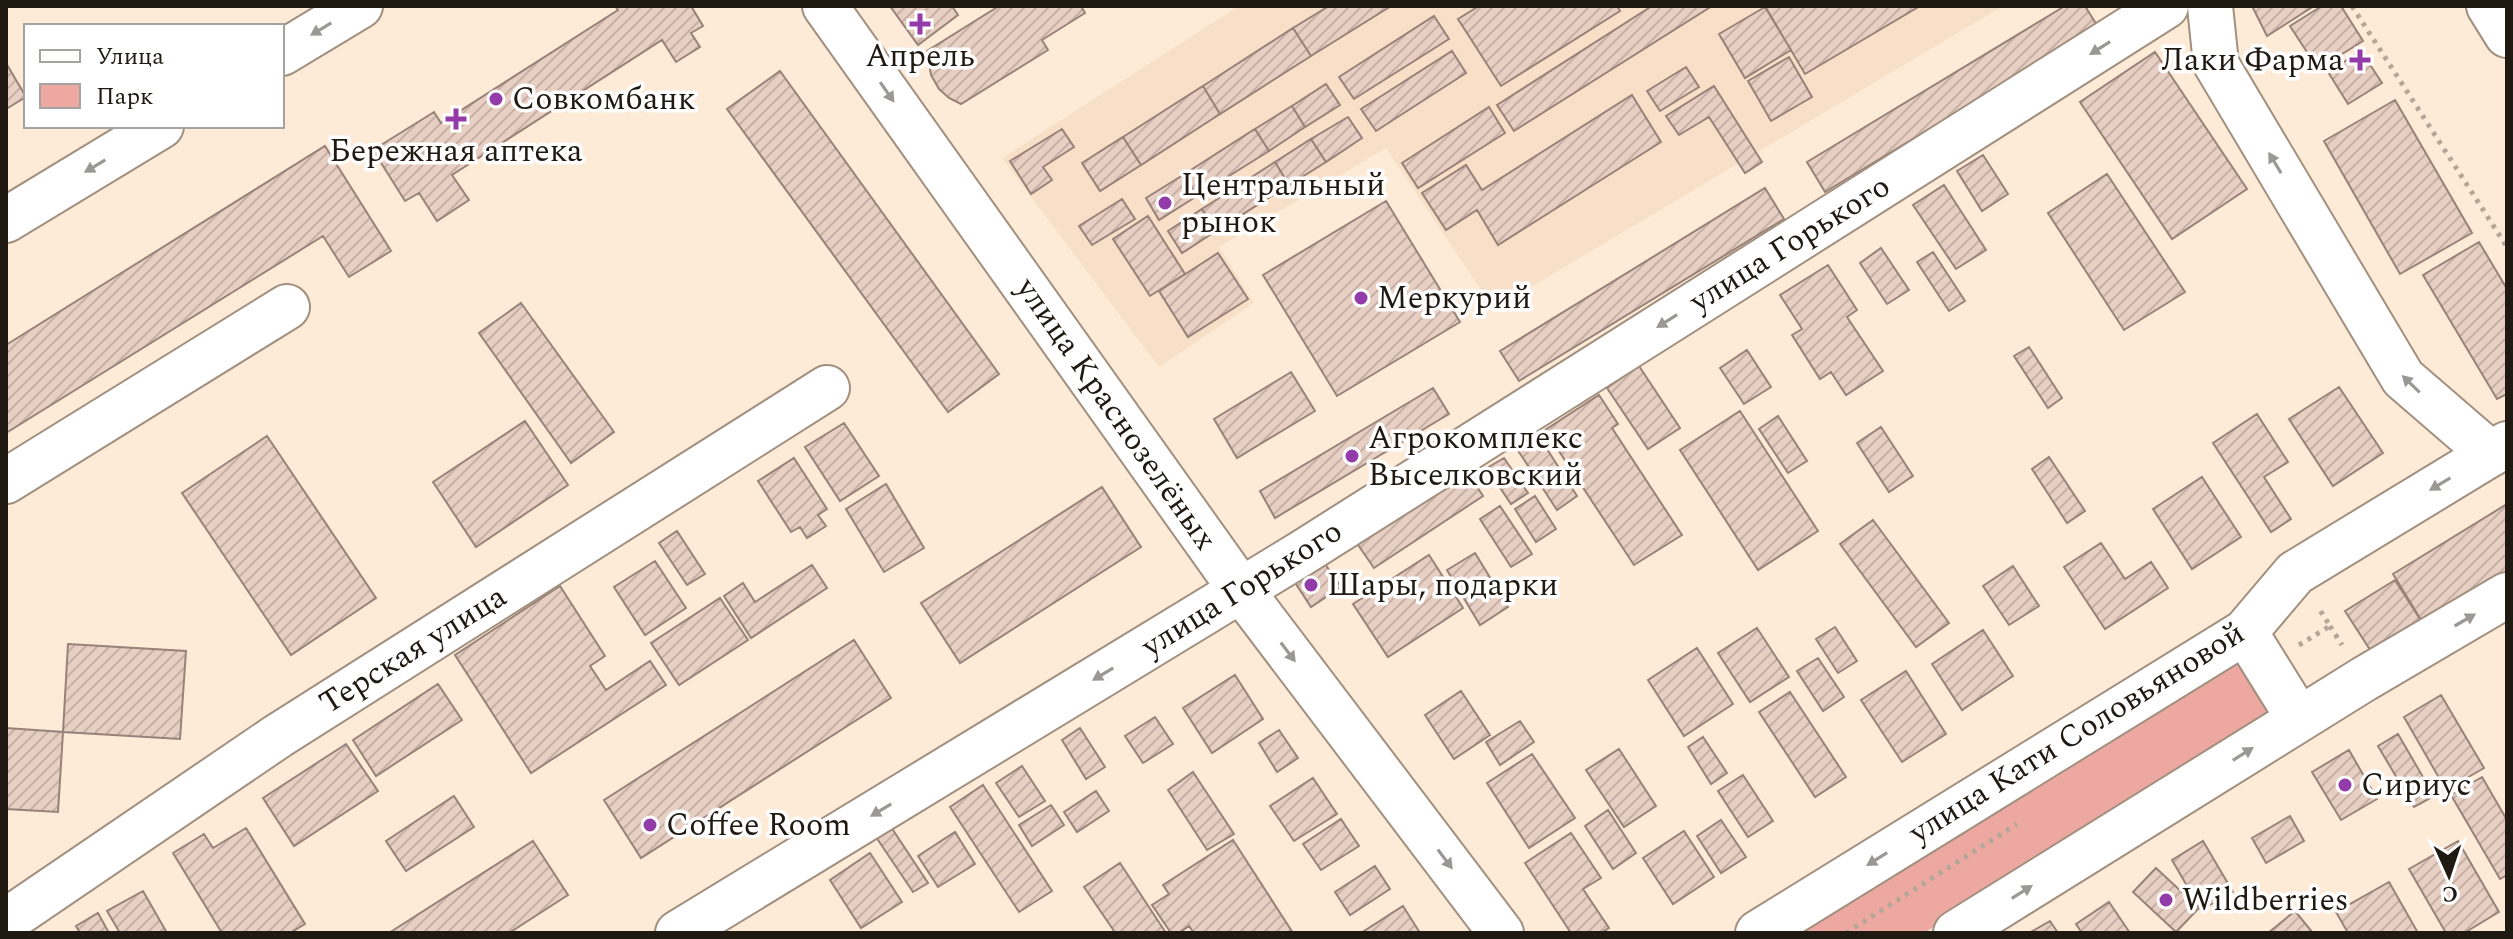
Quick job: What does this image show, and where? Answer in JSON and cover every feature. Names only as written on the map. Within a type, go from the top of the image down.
[{"type":"street","points":[[284,52],[360,6]]},
{"type":"street","name":"улица Краснозелёных","points":[[825,6],[1241,590],[1501,933]]},
{"type":"street","name":"улица Горького","points":[[678,933],[1241,590],[2166,6]]},
{"type":"street","points":[[2210,6],[2216,64],[2403,378],[2499,449]]},
{"type":"street","points":[[2489,6],[2507,35]]},
{"type":"street","points":[[6,220],[158,128]]},
{"type":"street","points":[[6,481],[287,307]]},
{"type":"street","name":"Терская улица","points":[[6,921],[278,736],[827,388]]},
{"type":"street","name":"улица Кати Соловьяновой","points":[[1758,933],[2245,632],[2295,573],[2499,449]]},
{"type":"street","points":[[1956,933],[2299,719],[2507,595]]},
{"type":"street","points":[[2245,632],[2299,719]]},
{"type":"path","points":[[2352,6],[2507,247]]},
{"type":"shaded area","name":"Центральный рынок","points":[[1239,6],[2003,6],[1494,309],[1386,148],[1219,247],[1254,303],[1159,367],[1002,158]]},
{"type":"green space","points":[[2231,650],[2272,717],[1924,933],[1791,933]]},
{"type":"building","points":[[615,6],[691,6],[703,26],[691,33],[700,47],[676,62],[662,40],[452,175],[469,200],[437,221],[419,193],[405,201],[373,150],[434,112],[441,123],[618,10]]},
{"type":"building","points":[[890,6],[952,6],[958,15],[918,45]]},
{"type":"building","points":[[999,6],[1081,6],[1085,13],[1042,40],[1048,50],[961,104],[939,89],[931,75],[927,51]]},
{"type":"building","points":[[1329,6],[1391,6],[1311,56],[1293,28]]},
{"type":"building","points":[[1479,6],[1617,6],[1620,11],[1501,86],[1458,19]]},
{"type":"building","points":[[1652,6],[1712,6],[1514,131],[1497,105]]},
{"type":"building","points":[[1765,6],[1920,6],[1805,74]]},
{"type":"building","points":[[2065,6],[2085,6],[2098,27],[1825,192],[1807,162]]},
{"type":"building","points":[[2252,6],[2314,6],[2267,36]]},
{"type":"building","points":[[2322,6],[2341,6],[2363,41],[2318,69],[2290,26]]},
{"type":"building","points":[[1765,7],[1791,50],[1745,78],[1719,34]]},
{"type":"building","points":[[1434,16],[1449,39],[1354,99],[1339,77]]},
{"type":"building","points":[[1293,28],[1311,56],[1220,114],[1203,86]]},
{"type":"building","points":[[1452,51],[1466,73],[1376,131],[1361,109]]},
{"type":"building","points":[[2361,51],[2382,83],[2348,104],[2328,72]]},
{"type":"building","points":[[2155,52],[2247,189],[2172,239],[2080,102]]},
{"type":"building","points":[[1789,57],[1812,97],[1771,121],[1748,81]]},
{"type":"building","points":[[6,63],[24,98],[6,109]]},
{"type":"building","points":[[1686,67],[1699,87],[1660,111],[1647,91]]},
{"type":"building","points":[[780,71],[999,374],[948,412],[727,109]]},
{"type":"building","points":[[1326,84],[1340,105],[1305,127],[1292,106]]},
{"type":"building","points":[[1203,86],[1220,114],[1141,165],[1123,137]]},
{"type":"building","points":[[1714,86],[1762,162],[1745,173],[1709,117],[1679,135],[1666,116]]},
{"type":"building","points":[[1632,95],[1661,142],[1498,245],[1477,210],[1446,230],[1422,193],[1466,165],[1482,190]]},
{"type":"building","points":[[2395,100],[2472,233],[2400,274],[2324,141]]},
{"type":"building","points":[[1292,106],[1305,127],[1269,151],[1255,129]]},
{"type":"building","points":[[1489,107],[1505,133],[1418,188],[1402,163]]},
{"type":"building","points":[[1348,117],[1362,138],[1326,162],[1311,139]]},
{"type":"building","points":[[1062,129],[1074,147],[1043,167],[1052,180],[1031,194],[1010,161]]},
{"type":"building","points":[[1255,129],[1269,151],[1197,196],[1183,175]]},
{"type":"building","points":[[1123,137],[1141,165],[1100,191],[1082,163]]},
{"type":"building","points":[[1311,139],[1326,162],[1289,185],[1275,162]]},
{"type":"building","points":[[325,146],[391,251],[349,277],[323,236],[6,433],[6,345]]},
{"type":"building","points":[[1983,155],[2008,194],[1982,211],[1957,171]]},
{"type":"building","points":[[1275,162],[1289,185],[1216,231],[1202,209]]},
{"type":"building","points":[[2107,174],[2185,292],[2124,330],[2048,213]]},
{"type":"building","points":[[1183,175],[1197,196],[1159,220],[1146,198]]},
{"type":"building","points":[[1944,185],[1986,250],[1956,269],[1913,205]]},
{"type":"building","points":[[1765,188],[1784,219],[1519,381],[1500,351]]},
{"type":"building","points":[[1122,199],[1135,219],[1092,245],[1079,226]]},
{"type":"building","name":"Меркурий","points":[[1386,201],[1460,322],[1337,396],[1263,275]]},
{"type":"building","points":[[1202,209],[1216,231],[1182,253],[1168,231]]},
{"type":"building","points":[[1148,216],[1185,274],[1150,296],[1113,239]]},
{"type":"building","points":[[2479,242],[2507,289],[2507,394],[2497,399],[2423,275]]},
{"type":"building","points":[[1881,248],[1909,290],[1887,304],[1860,263]]},
{"type":"building","points":[[1933,252],[1965,301],[1949,311],[1917,262]]},
{"type":"building","points":[[1218,253],[1248,299],[1188,337],[1159,291]]},
{"type":"building","points":[[1828,265],[1857,310],[1847,317],[1883,371],[1846,395],[1831,372],[1820,379],[1792,335],[1802,329],[1780,295]]},
{"type":"building","points":[[521,303],[614,432],[571,463],[479,333]]},
{"type":"building","points":[[2029,347],[2062,398],[2048,408],[2014,356]]},
{"type":"building","points":[[1747,350],[1771,387],[1744,404],[1720,368]]},
{"type":"building","points":[[1639,366],[1680,428],[1648,449],[1607,388]]},
{"type":"building","points":[[1291,372],[1315,411],[1237,458],[1214,419]]},
{"type":"building","points":[[2339,387],[2383,453],[2333,486],[2289,419]]},
{"type":"building","points":[[1433,388],[1449,414],[1275,518],[1260,491]]},
{"type":"building","points":[[1599,395],[1618,424],[1612,428],[1682,535],[1634,565],[1545,430]]},
{"type":"building","points":[[1740,411],[1818,531],[1758,570],[1680,450]]},
{"type":"building","points":[[2257,414],[2288,462],[2264,477],[2291,519],[2271,532],[2213,443]]},
{"type":"building","points":[[1778,416],[1807,461],[1788,473],[1759,429]]},
{"type":"building","points":[[525,421],[568,485],[476,547],[433,482]]},
{"type":"building","points":[[844,423],[879,476],[840,501],[805,447]]},
{"type":"building","points":[[1881,427],[1913,476],[1889,492],[1857,443]]},
{"type":"building","points":[[1538,435],[1577,496],[1557,510],[1517,449]]},
{"type":"building","points":[[267,436],[376,598],[291,655],[182,493]]},
{"type":"building","points":[[2049,457],[2085,511],[2067,523],[2032,469]]},
{"type":"building","points":[[794,458],[827,509],[818,515],[826,526],[807,538],[800,527],[791,532],[758,481]]},
{"type":"building","points":[[1504,458],[1528,493],[1511,504],[1487,468]]},
{"type":"building","points":[[1464,467],[1483,496],[1374,568],[1354,539]]},
{"type":"building","points":[[2202,477],[2241,537],[2192,569],[2153,509]]},
{"type":"building","points":[[886,484],[924,548],[884,572],[846,509]]},
{"type":"building","points":[[1102,487],[1141,547],[960,663],[921,603]]},
{"type":"building","points":[[1535,496],[1556,529],[1536,542],[1515,509]]},
{"type":"building","points":[[2507,504],[2507,585],[2429,633],[2393,574]]},
{"type":"building","points":[[1500,506],[1532,554],[1511,567],[1480,519]]},
{"type":"building","points":[[1873,520],[1949,623],[1916,647],[1840,544]]},
{"type":"building","points":[[677,531],[705,574],[687,585],[659,543]]},
{"type":"building","points":[[2101,543],[2125,579],[2151,562],[2168,588],[2105,629],[2064,567]]},
{"type":"building","points":[[1475,553],[1508,607],[1480,625],[1447,570]]},
{"type":"building","points":[[1429,555],[1463,608],[1388,657],[1353,604]]},
{"type":"building","points":[[655,561],[686,608],[645,635],[614,587]]},
{"type":"building","points":[[1323,561],[1341,587],[1311,607],[1294,581]]},
{"type":"building","points":[[812,565],[827,588],[751,638],[724,596],[743,583],[755,602]]},
{"type":"building","points":[[2013,566],[2039,606],[2009,625],[1983,586]]},
{"type":"building","points":[[2395,580],[2425,627],[2376,659],[2345,611]]},
{"type":"building","points":[[560,586],[605,656],[590,666],[606,690],[650,661],[666,685],[531,773],[455,655]]},
{"type":"building","points":[[720,598],[748,640],[679,685],[651,643]]},
{"type":"building","points":[[1835,627],[1857,661],[1838,673],[1816,639]]},
{"type":"building","points":[[1757,628],[1789,677],[1750,702],[1718,653]]},
{"type":"building","points":[[1983,630],[2013,676],[1962,710],[1932,664]]},
{"type":"building","points":[[854,640],[891,698],[641,858],[604,800]]},
{"type":"building","points":[[68,644],[186,651],[180,739],[63,732]]},
{"type":"building","points":[[1697,648],[1733,704],[1684,736],[1648,680]]},
{"type":"building","points":[[1818,658],[1844,697],[1823,711],[1797,671]]},
{"type":"building","points":[[1906,671],[1946,734],[1902,762],[1861,700]]},
{"type":"building","points":[[1235,675],[1263,719],[1212,753],[1183,708]]},
{"type":"building","points":[[438,684],[462,720],[376,776],[353,740]]},
{"type":"building","points":[[1461,691],[1490,735],[1454,759],[1425,715]]},
{"type":"building","points":[[1790,692],[1846,777],[1815,797],[1759,712]]},
{"type":"building","points":[[2441,695],[2484,768],[2446,790],[2404,717]]},
{"type":"building","points":[[1155,717],[1173,744],[1143,763],[1125,736]]},
{"type":"building","points":[[1520,721],[1534,742],[1500,765],[1486,742]]},
{"type":"building","points":[[6,728],[63,732],[58,812],[6,809]]},
{"type":"building","points":[[1080,728],[1105,767],[1086,779],[1062,740]]},
{"type":"building","points":[[1279,730],[1298,758],[1277,772],[1259,743]]},
{"type":"building","points":[[2398,734],[2434,796],[2414,807],[2378,746]]},
{"type":"building","points":[[1703,737],[1727,773],[1711,784],[1688,747]]},
{"type":"building","points":[[346,744],[378,791],[294,846],[263,798]]},
{"type":"building","points":[[1619,749],[1656,806],[1624,827],[1586,770]]},
{"type":"building","points":[[2349,750],[2377,799],[2341,820],[2312,772]]},
{"type":"building","points":[[1532,754],[1575,818],[1529,848],[1487,783]]},
{"type":"building","points":[[1022,766],[1045,801],[1019,817],[996,783]]},
{"type":"building","points":[[1193,772],[1234,834],[1207,850],[1168,790]]},
{"type":"building","points":[[1743,775],[1773,821],[1748,837],[1718,791]]},
{"type":"building","points":[[2482,777],[2507,820],[2507,875],[2500,879],[2451,795]]},
{"type":"building","points":[[1313,778],[1337,814],[1294,841],[1270,806]]},
{"type":"building","points":[[983,785],[1052,891],[1019,912],[950,807]]},
{"type":"building","points":[[1096,791],[1109,811],[1077,832],[1064,812]]},
{"type":"building","points":[[454,796],[474,827],[406,871],[386,841]]},
{"type":"building","points":[[1051,805],[1064,825],[1032,846],[1019,825]]},
{"type":"building","points":[[1608,810],[1636,853],[1613,869],[1585,826]]},
{"type":"building","points":[[2290,816],[2304,841],[2266,863],[2252,838]]},
{"type":"building","points":[[1341,819],[1359,846],[1321,870],[1303,844]]},
{"type":"building","points":[[1721,820],[1746,857],[1721,873],[1697,836]]},
{"type":"building","points":[[891,827],[928,883],[913,892],[876,837]]},
{"type":"building","points":[[246,828],[305,924],[290,933],[222,933],[173,853],[204,834],[213,848]]},
{"type":"building","points":[[1684,831],[1714,877],[1673,904],[1643,858]]},
{"type":"building","points":[[955,832],[975,864],[938,887],[918,856]]},
{"type":"building","points":[[1571,833],[1601,878],[1583,889],[1609,928],[1601,933],[1571,933],[1525,863]]},
{"type":"building","points":[[1233,840],[1293,933],[1194,933],[1189,926],[1179,933],[1171,933],[1152,905],[1169,894],[1163,885]]},
{"type":"building","points":[[533,841],[568,895],[509,933],[389,933]]},
{"type":"building","points":[[2203,841],[2233,892],[2201,910],[2172,860]]},
{"type":"building","points":[[2458,841],[2499,912],[2464,933],[2446,933],[2409,869]]},
{"type":"building","points":[[870,853],[902,902],[861,928],[830,880]]},
{"type":"building","points":[[1120,863],[1166,933],[1111,933],[1114,931],[1084,887]]},
{"type":"building","points":[[1375,866],[1390,889],[1350,915],[1335,892]]},
{"type":"building","name":"Wildberries","points":[[2156,868],[2199,908],[2176,932],[2133,892]]},
{"type":"building","points":[[2389,882],[2418,933],[2348,933],[2336,912]]},
{"type":"building","points":[[143,891],[167,933],[120,933],[107,911]]},
{"type":"building","points":[[2109,902],[2130,933],[2082,933],[2076,924]]},
{"type":"building","points":[[1403,906],[1420,933],[1361,933]]},
{"type":"building","points":[[2295,911],[2313,933],[2268,933]]},
{"type":"building","points":[[98,913],[109,933],[80,933],[76,926]]},
{"type":"building","points":[[2050,921],[2058,933],[2029,933]]},
{"type":"place","name":"Апрель","points":[[920,24]]},
{"type":"place","name":"Лаки Фарма","points":[[2360,60]]},
{"type":"place","name":"Совкомбанк","points":[[496,99]]},
{"type":"place","name":"Бережная аптека","points":[[456,119]]},
{"type":"place","name":"Центральный рынок","points":[[1165,203]]},
{"type":"place","name":"Меркурий","points":[[1361,298]]},
{"type":"place","name":"Агрокомплекс Выселковский","points":[[1352,456]]},
{"type":"place","name":"Шары, подарки","points":[[1311,585]]},
{"type":"place","name":"Сириус","points":[[2345,785]]},
{"type":"place","name":"Coffee Room","points":[[650,825]]},
{"type":"place","name":"Wildberries","points":[[2166,900]]}]
